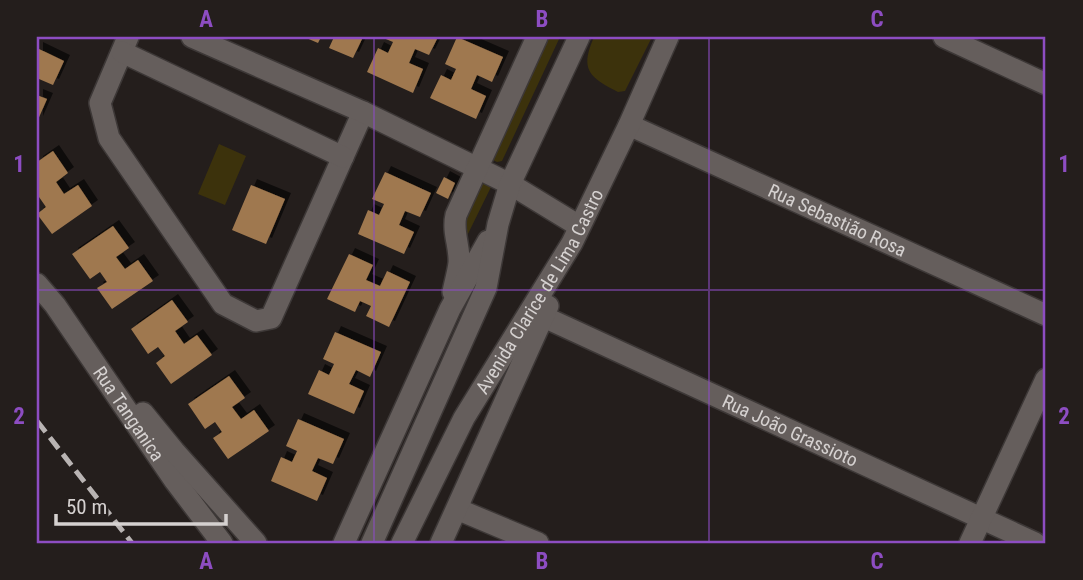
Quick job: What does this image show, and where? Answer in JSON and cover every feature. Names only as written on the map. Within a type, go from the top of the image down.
[{"type":"street","points":[[192,37],[363,112],[510,184],[575,235],[544,317],[441,543]]},
{"type":"street","points":[[450,309],[459,264],[454,226],[464,195],[537,37]]},
{"type":"street","name":"Avenida Clarice de Lima Castro","points":[[372,543],[486,288],[498,224],[510,184],[579,37]]},
{"type":"street","name":"Avenida Clarice de Lima Castro","points":[[402,543],[464,418],[575,235],[629,125],[668,37]]},
{"type":"street","points":[[944,37],[1046,84]]},
{"type":"street","points":[[343,157],[125,44],[100,103],[109,138],[223,304],[256,321],[271,318],[343,157],[363,112]]},
{"type":"street","name":"Rua Sebastião Rosa","points":[[629,125],[1046,315]]},
{"type":"street","points":[[344,543],[450,309],[498,224]]},
{"type":"street","name":"Rua Tanganica","points":[[37,284],[55,305],[175,481],[222,543]]},
{"type":"street","points":[[55,305],[174,451],[256,543]]},
{"type":"street","name":"Rua João Grassioto","points":[[544,317],[1035,543]]},
{"type":"street","points":[[970,543],[1046,379]]},
{"type":"street","points":[[457,509],[538,543]]},
{"type":"shaded area","points":[[547,37],[560,37],[502,161],[497,162],[491,159]]},
{"type":"shaded area","points":[[594,37],[652,37],[625,91],[618,92],[608,87],[590,71],[588,57]]},
{"type":"shaded area","points":[[219,144],[246,156],[225,205],[198,194]]},
{"type":"shaded area","points":[[482,181],[491,187],[462,246],[462,227]]},
{"type":"building","points":[[304,37],[321,37],[318,43]]},
{"type":"building","points":[[334,37],[363,37],[353,58],[329,48]]},
{"type":"building","points":[[381,37],[438,37],[429,55],[415,49],[409,63],[423,69],[413,93],[367,72],[378,48],[388,53],[393,42]]},
{"type":"building","points":[[457,37],[503,57],[492,82],[477,75],[471,89],[486,96],[476,119],[430,98],[441,75],[451,80],[456,69],[445,64]]},
{"type":"building","points":[[37,48],[64,61],[53,85],[39,79],[37,83]]},
{"type":"building","points":[[37,95],[47,99],[37,122]]},
{"type":"building","points":[[53,151],[68,173],[56,182],[64,194],[78,185],[92,206],[52,234],[37,214],[46,207],[39,197],[37,199],[37,162]]},
{"type":"building","points":[[385,172],[431,193],[420,217],[405,211],[399,225],[414,232],[404,254],[358,234],[368,210],[379,215],[384,204],[372,199]]},
{"type":"building","points":[[444,177],[455,183],[448,199],[436,193]]},
{"type":"building","points":[[251,185],[285,199],[266,244],[232,230]]},
{"type":"building","points":[[113,226],[129,248],[116,257],[125,269],[138,260],[153,281],[112,309],[97,288],[107,282],[100,272],[90,279],[72,254]]},
{"type":"building","points":[[349,254],[373,265],[366,280],[380,286],[387,271],[410,282],[389,327],[366,316],[371,306],[360,301],[355,312],[327,299]]},
{"type":"building","points":[[172,300],[188,322],[175,331],[184,344],[197,335],[212,355],[171,384],[156,363],[165,356],[158,347],[148,354],[131,329]]},
{"type":"building","points":[[335,332],[381,352],[370,377],[356,370],[349,384],[364,391],[354,414],[308,394],[319,370],[329,375],[334,364],[323,359]]},
{"type":"building","points":[[229,376],[245,398],[232,407],[241,419],[254,410],[269,431],[228,459],[213,438],[222,432],[215,422],[205,429],[188,404]]},
{"type":"building","points":[[298,419],[344,439],[333,464],[318,458],[312,471],[327,478],[317,501],[271,481],[281,457],[292,462],[297,451],[286,446]]},
{"type":"railway","points":[[37,421],[132,543]]}]
